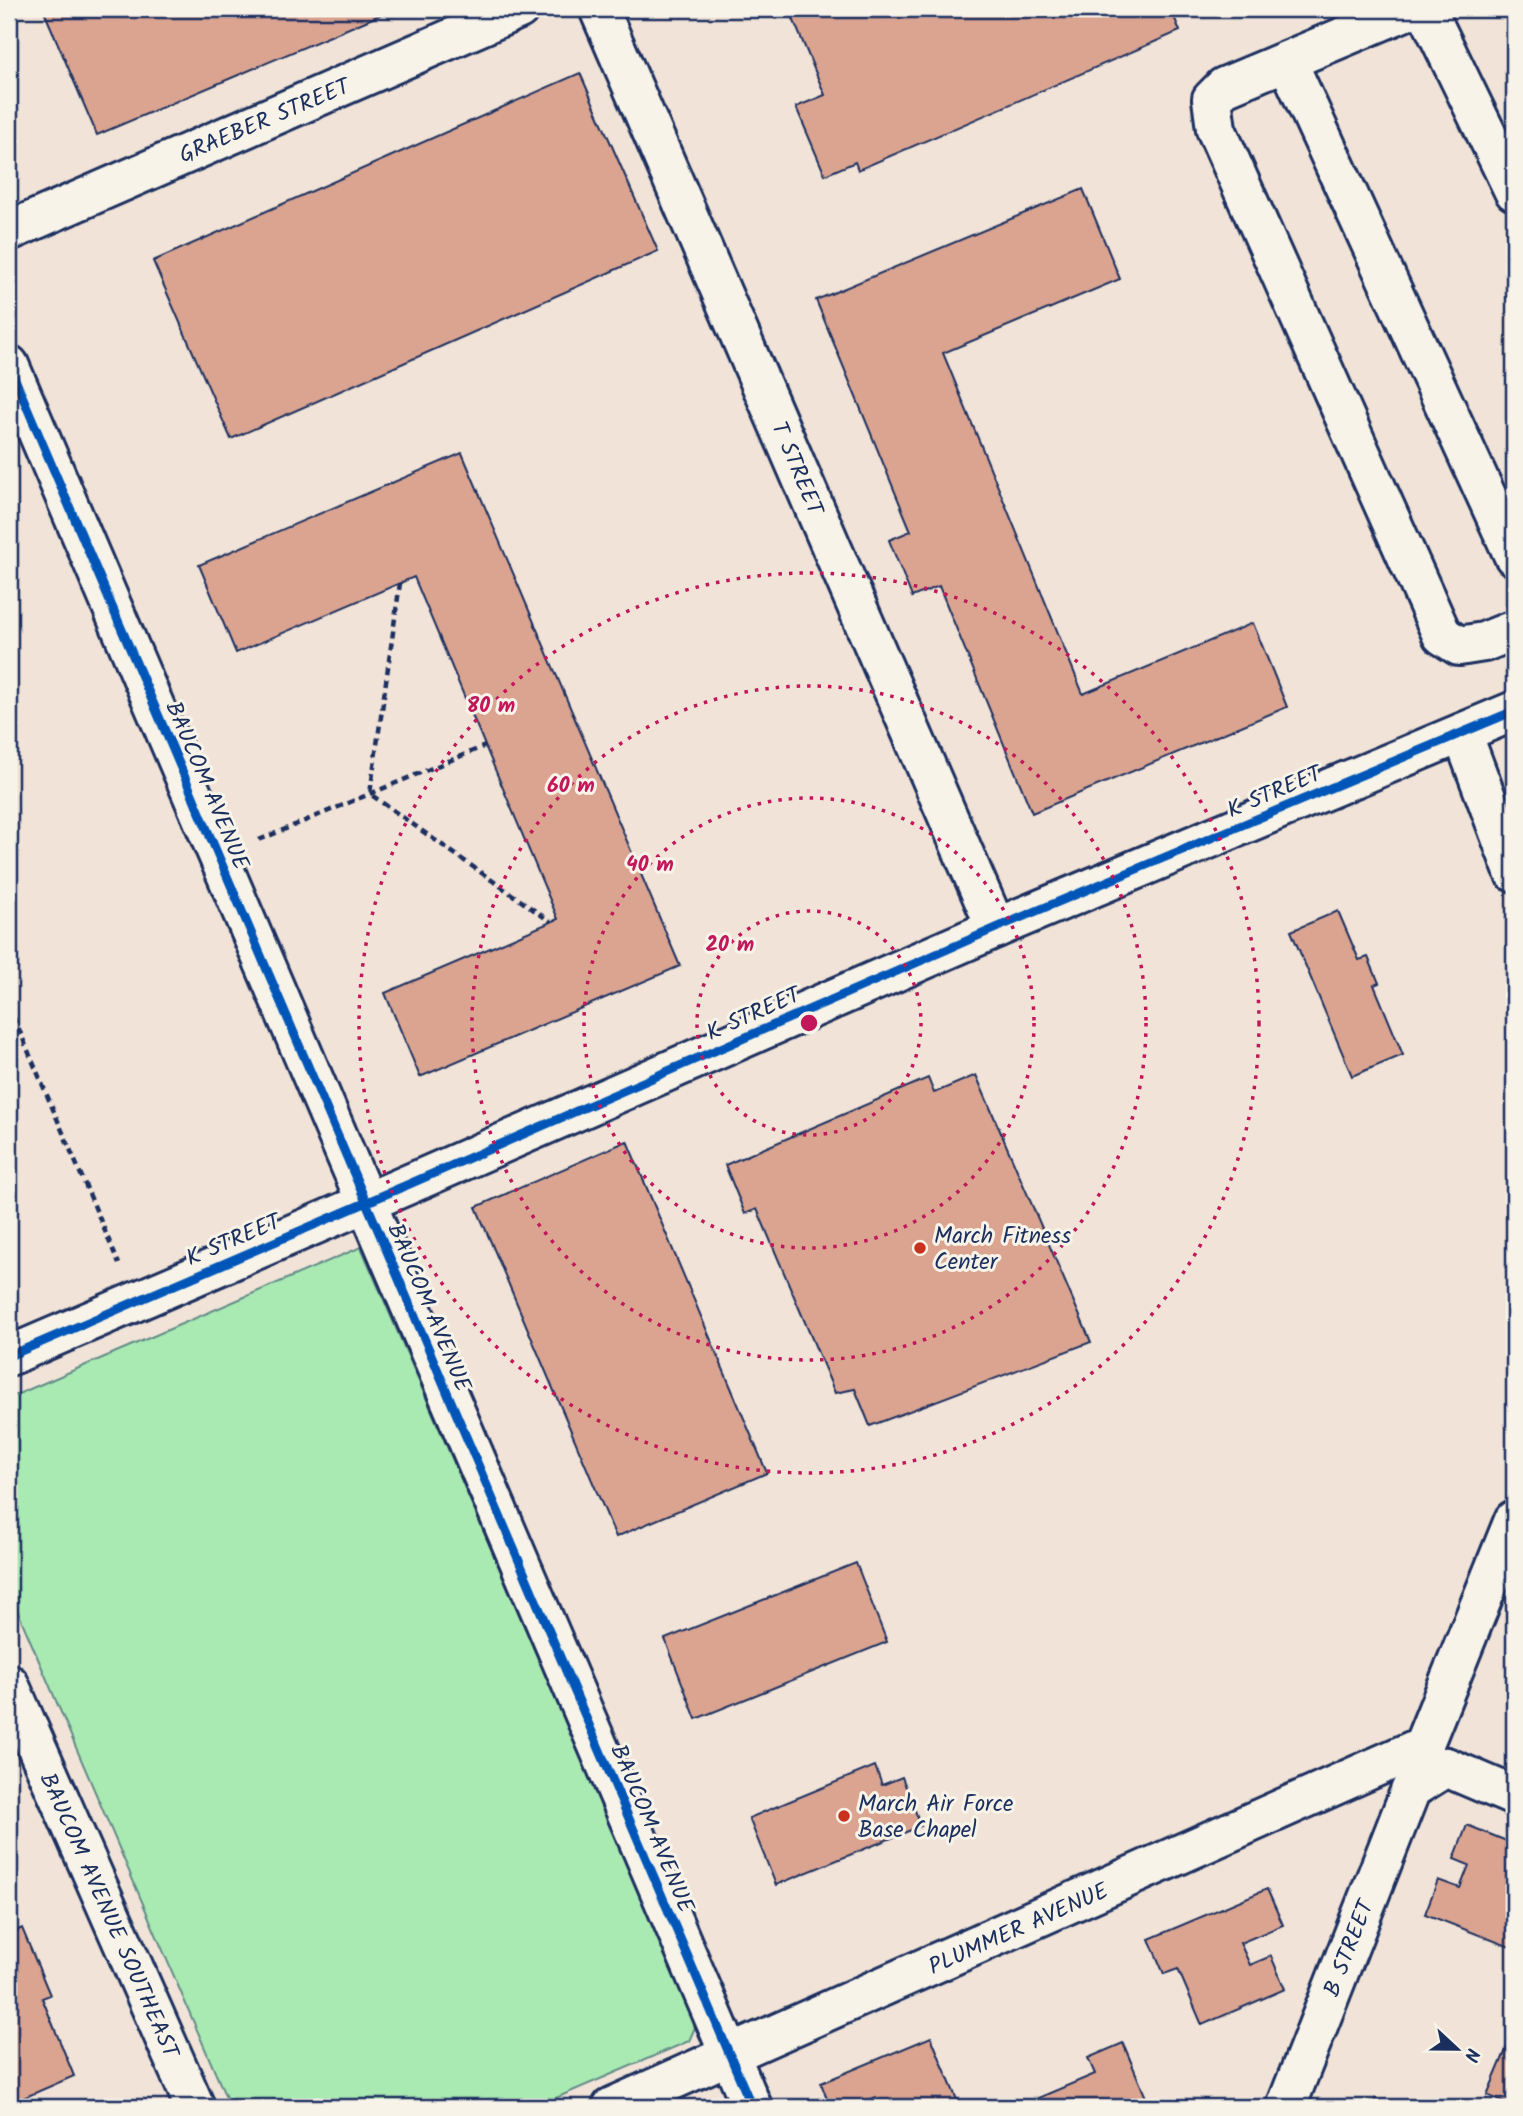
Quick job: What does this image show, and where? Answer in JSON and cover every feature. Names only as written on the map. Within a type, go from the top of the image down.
[{"type":"street","name":"GRAEBER STREET","points":[[9,231],[519,9]]},
{"type":"street","name":"T STREET","points":[[599,9],[996,928]]},
{"type":"street","points":[[1410,9],[1224,87],[1212,99],[1216,130],[1442,635],[1459,646],[1484,642],[1514,630]]},
{"type":"street","points":[[1426,9],[1514,191]]},
{"type":"street","points":[[1287,61],[1514,556]]},
{"type":"street","name":"BAUCOM AVENUE","points":[[9,365],[752,2107]]},
{"type":"street","name":"K STREET","points":[[9,1356],[996,928],[1514,711]]},
{"type":"street","points":[[1462,733],[1514,872]]},
{"type":"street","name":"PLUMMER AVENUE","points":[[612,2107],[1423,1746],[1514,1520]]},
{"type":"street","name":"BAUCOM AVENUE SOUTHEAST","points":[[9,1684],[195,2107]]},
{"type":"street","name":"B STREET","points":[[1286,2107],[1411,1789],[1446,1767],[1514,1796]]},
{"type":"path","points":[[369,794],[400,583]]},
{"type":"path","points":[[259,840],[485,746]]},
{"type":"path","points":[[369,794],[551,922]]},
{"type":"path","points":[[9,1006],[119,1264]]},
{"type":"green space","points":[[361,1247],[696,2025],[689,2041],[535,2107],[230,2107],[9,1591],[9,1398]]},
{"type":"building","points":[[43,9],[394,9],[97,135]]},
{"type":"building","points":[[789,9],[1171,9],[1180,31],[858,170],[855,162],[825,175],[796,107],[825,95]]},
{"type":"building","points":[[1290,9],[1311,9],[1293,16]]},
{"type":"building","points":[[580,73],[658,251],[231,439],[153,261]]},
{"type":"building","points":[[1083,189],[1120,279],[943,353],[1083,694],[1253,623],[1287,707],[1032,813],[939,586],[912,597],[889,540],[911,531],[816,300]]},
{"type":"building","points":[[462,453],[680,966],[420,1077],[385,993],[558,919],[414,577],[236,653],[199,565]]},
{"type":"building","points":[[1338,911],[1359,960],[1368,957],[1379,983],[1374,985],[1403,1055],[1352,1076],[1291,931]]},
{"type":"building","points":[[976,1075],[1091,1342],[870,1426],[855,1389],[835,1393],[757,1209],[745,1214],[725,1165],[928,1078],[934,1093]]},
{"type":"building","points":[[627,1141],[767,1473],[616,1537],[476,1207]]},
{"type":"building","points":[[856,1563],[887,1642],[696,1719],[665,1639]]},
{"type":"building","points":[[875,1766],[882,1785],[902,1777],[921,1826],[776,1885],[749,1818]]},
{"type":"building","points":[[1467,1825],[1514,1844],[1514,1937],[1510,1947],[1425,1914],[1438,1880],[1460,1888],[1469,1865],[1454,1859]]},
{"type":"building","points":[[1267,1889],[1283,1925],[1240,1943],[1250,1965],[1271,1956],[1285,1989],[1202,2025],[1178,1969],[1164,1974],[1149,1939]]},
{"type":"building","points":[[9,1925],[12,1933],[22,1928],[50,1995],[42,1998],[74,2076],[12,2103],[9,2095]]},
{"type":"building","points":[[1514,2031],[1514,2107],[1487,2095]]},
{"type":"building","points":[[931,2037],[960,2107],[880,2107],[876,2097],[852,2107],[830,2107],[821,2083]]},
{"type":"building","points":[[1123,2043],[1150,2107],[1042,2107],[1038,2098],[1095,2074],[1088,2058]]},
{"type":"building","points":[[1375,2099],[1395,2107],[1372,2107]]},
{"type":"cycle path","points":[[9,365],[752,2107]]},
{"type":"cycle path","points":[[9,1356],[996,928],[1514,711]]},
{"type":"place","name":"March Fitness Center","points":[[920,1248]]},
{"type":"place","name":"March Air Force Base Chapel","points":[[844,1816]]}]
